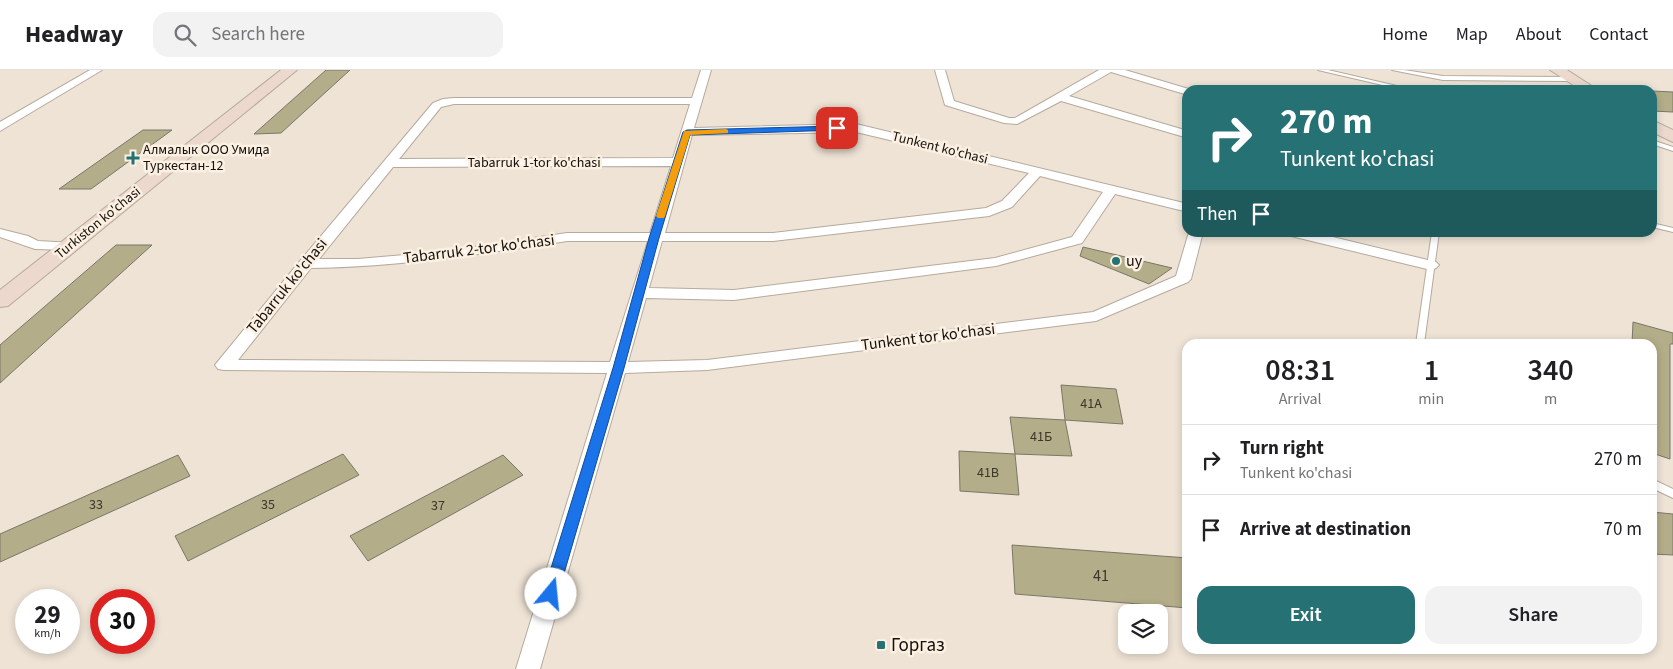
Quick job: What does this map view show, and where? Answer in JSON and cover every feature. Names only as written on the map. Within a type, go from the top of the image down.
[{"type":"main road","name":"Turkiston ko'chasi","points":[[0,301],[290,70]]},
{"type":"main road","points":[[1557,70],[1582,85]]},
{"type":"main road","points":[[1657,128],[1673,137]]},
{"type":"street","points":[[0,127],[97,70]]},
{"type":"street","points":[[528,669],[618,368],[654,238],[706,70]]},
{"type":"street","points":[[940,70],[949,102],[956,106],[1008,121],[1023,119],[1106,70]]},
{"type":"street","points":[[1114,70],[1182,90]]},
{"type":"street","points":[[1061,97],[1182,133]]},
{"type":"street","name":"Tabarruk ko'chasi","points":[[618,368],[224,365],[304,264],[437,105],[443,102],[696,101]]},
{"type":"street","name":"Tunkent ko'chasi","points":[[687,132],[856,128],[1182,207]]},
{"type":"street","name":"Tabarruk 1-tor ko'chasi","points":[[390,163],[677,162]]},
{"type":"street","name":"Tabarruk 2-tor ko'chasi","points":[[304,264],[358,263],[439,256],[567,238],[773,237],[989,212],[1007,204],[1036,172]]},
{"type":"street","points":[[639,293],[734,295],[996,262],[1077,240],[1111,190]]},
{"type":"street","points":[[0,233],[23,239],[36,245],[70,246]]},
{"type":"street","name":"Tunkent tor ko'chasi","points":[[618,368],[707,365],[1096,316],[1184,279],[1195,237]]},
{"type":"street","points":[[1313,237],[1431,265]]},
{"type":"lane","points":[[1321,70],[1388,85]]},
{"type":"lane","points":[[1395,70],[1444,78],[1572,79]]},
{"type":"lane","points":[[1657,144],[1673,149]]},
{"type":"lane","points":[[1657,226],[1673,230]]},
{"type":"lane","points":[[1421,339],[1435,237]]},
{"type":"lane","points":[[1657,486],[1673,494]]},
{"type":"building","points":[[326,70],[350,70],[281,133],[254,134]]},
{"type":"building","points":[[1657,91],[1673,92],[1673,112],[1657,111]]},
{"type":"building","points":[[143,130],[172,130],[91,189],[59,189]]},
{"type":"building","points":[[116,245],[152,245],[0,383],[0,345]]},
{"type":"building","name":"uy","points":[[1083,247],[1172,268],[1149,284],[1080,256]]},
{"type":"building","points":[[1633,322],[1673,333],[1673,344],[1670,344],[1670,459],[1657,455],[1657,339],[1632,339]]},
{"type":"building","points":[[1061,385],[1116,389],[1123,424],[1065,420]]},
{"type":"building","points":[[1010,417],[1065,420],[1072,456],[1015,454]]},
{"type":"building","points":[[959,451],[1015,454],[1019,495],[960,491]]},
{"type":"building","points":[[343,454],[359,475],[188,561],[175,536]]},
{"type":"building","points":[[178,455],[190,476],[0,562],[0,534]]},
{"type":"building","points":[[503,455],[523,475],[368,561],[350,536]]},
{"type":"building","points":[[1657,512],[1673,514],[1673,555],[1657,554]]},
{"type":"building","points":[[1012,545],[1182,558],[1182,608],[1168,606],[1168,604],[1139,604],[1015,594]]},
{"type":"slow traffic","points":[[661,216],[687,132],[726,131]]},
{"type":"place","name":"Алмалык ООО Умида Туркестан-12","points":[[133,158]]},
{"type":"place","name":"uy","points":[[1116,261]]},
{"type":"place","name":"Горгаз","points":[[881,645]]},
{"type":"route","points":[[551,594],[618,368],[654,238],[687,132],[837,128]]}]
